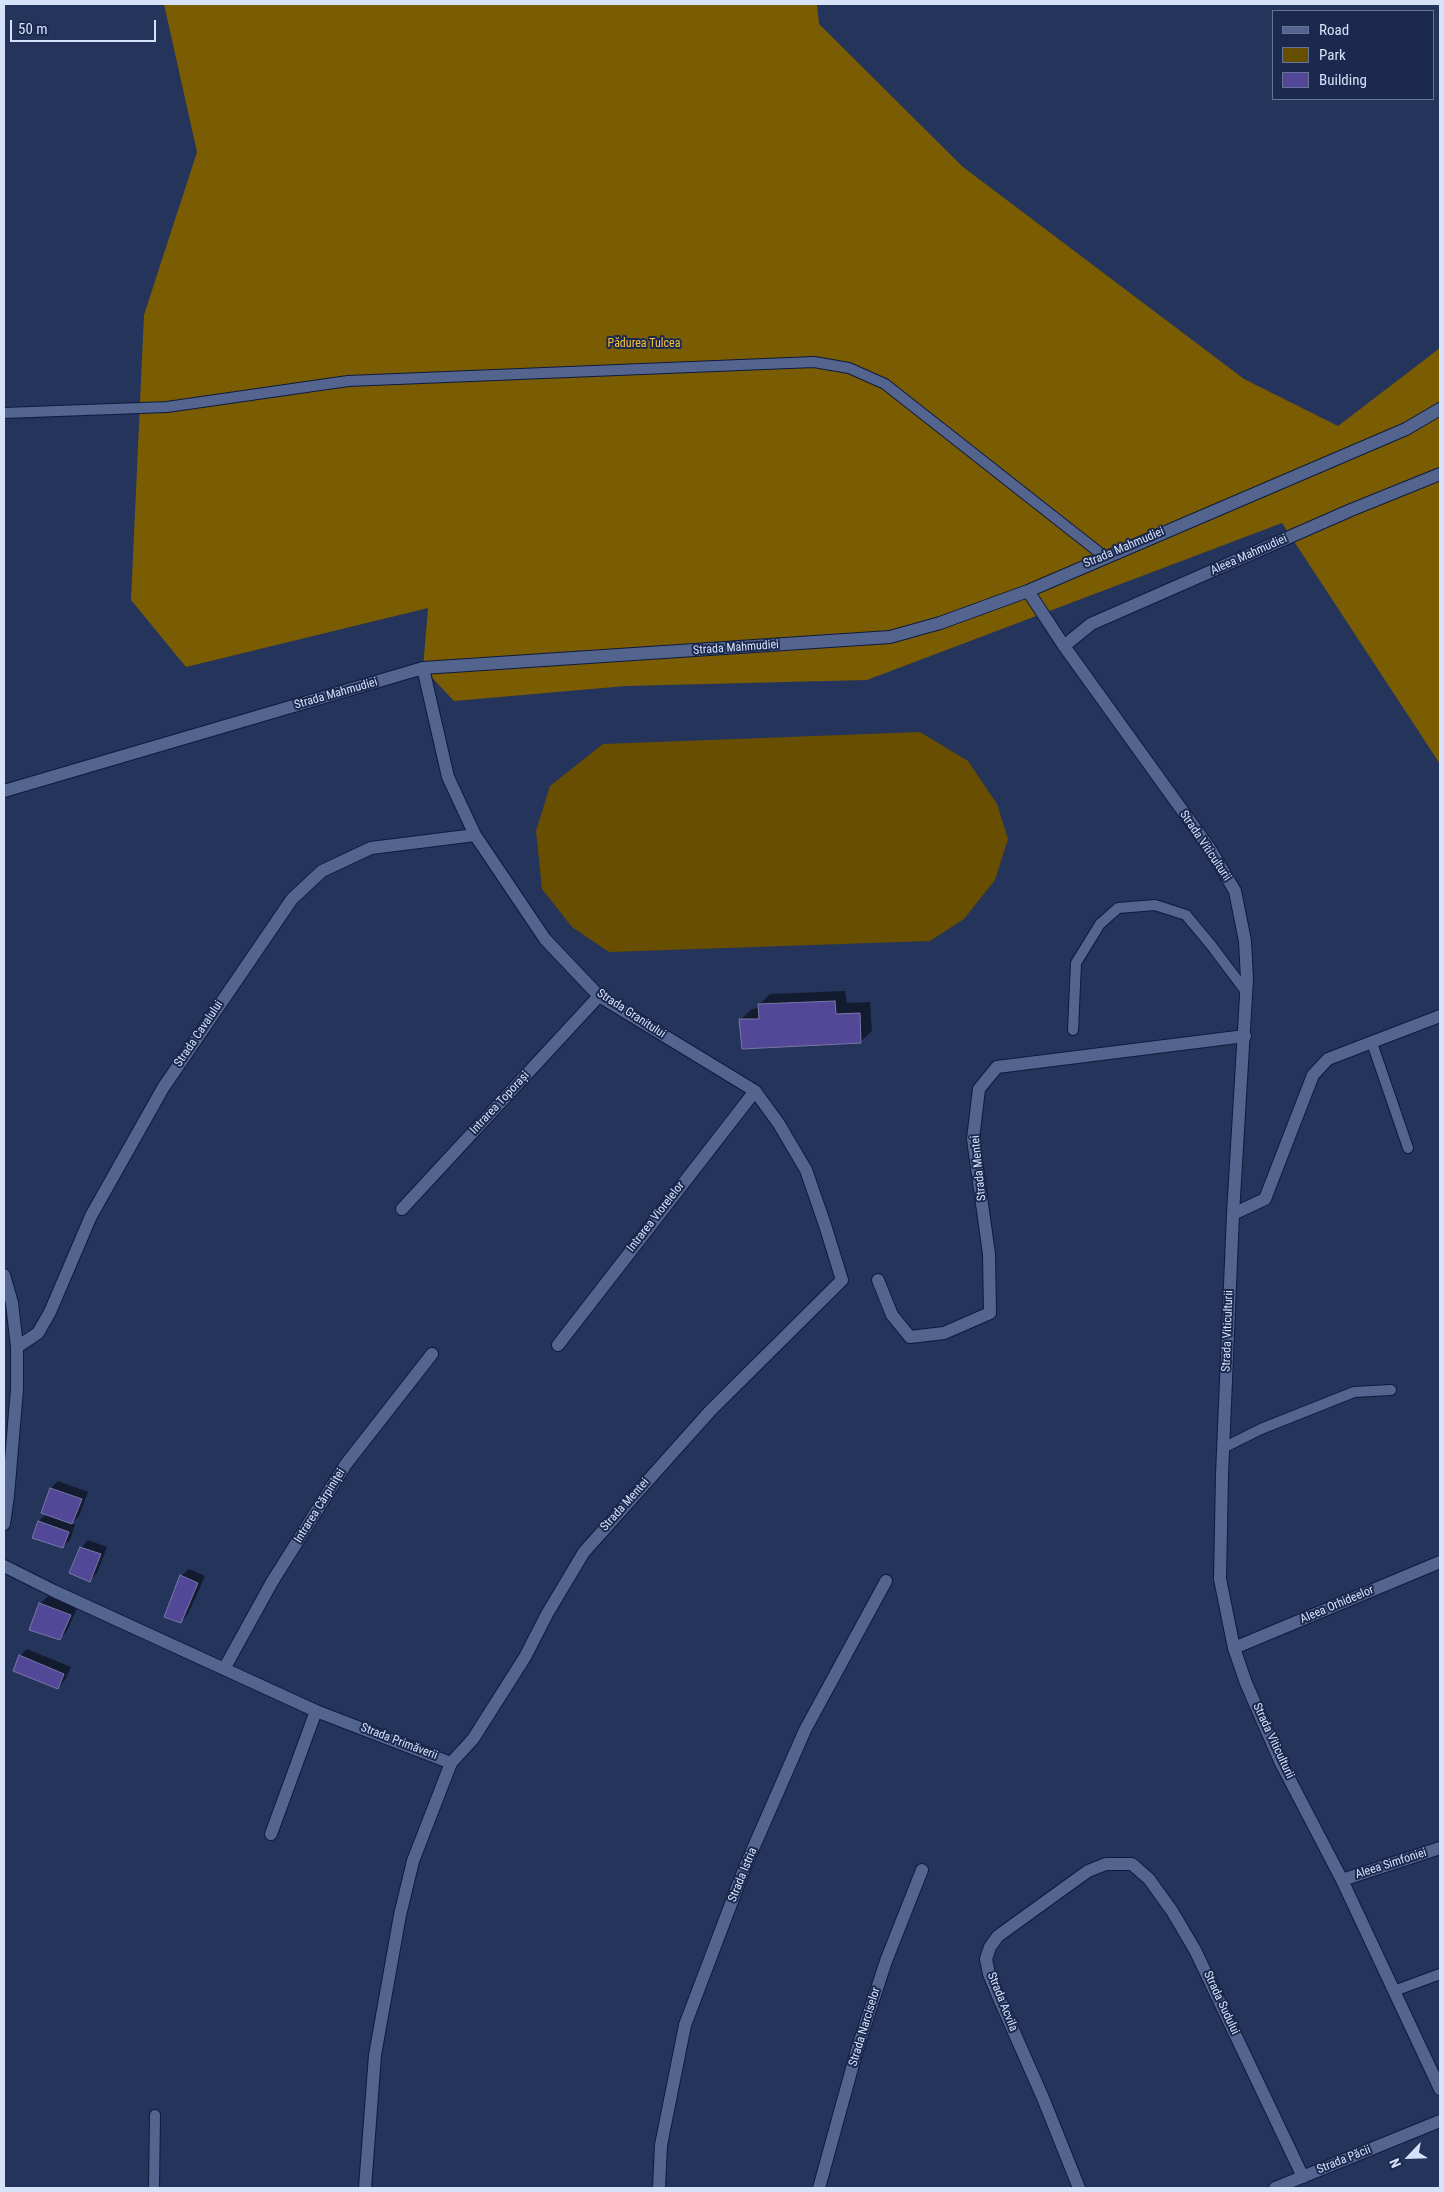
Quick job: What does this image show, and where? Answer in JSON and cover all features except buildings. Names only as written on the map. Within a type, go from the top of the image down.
[{"type":"street","name":"Strada Mahmudiei","points":[[4,791],[423,668],[890,636],[940,623],[1028,591],[1406,429],[1440,409]]},
{"type":"street","name":"Aleea Mahmudiei","points":[[1064,646],[1091,624],[1351,510],[1440,474]]},
{"type":"street","name":"Strada Viticulturii","points":[[1028,591],[1064,646],[1210,849],[1235,891],[1245,941],[1247,994],[1233,1214],[1223,1448],[1220,1580],[1234,1648],[1246,1683],[1281,1763],[1342,1880],[1440,2089]]},
{"type":"street","name":"Strada Granitului","points":[[423,668],[448,777],[475,835],[545,939],[598,996],[755,1090],[779,1124],[806,1170],[842,1280]]},
{"type":"street","name":"Strada Cavalului","points":[[17,1346],[38,1333],[50,1312],[91,1216],[162,1088],[292,899],[322,871],[371,848],[475,835]]},
{"type":"street","name":"Intrarea Toporași","points":[[402,1209],[598,996]]},
{"type":"street","points":[[1233,1214],[1265,1199],[1313,1075],[1328,1059],[1440,1016]]},
{"type":"street","name":"Strada Mentei","points":[[878,1280],[892,1315],[910,1337],[944,1333],[990,1313],[989,1254],[973,1140],[979,1089],[997,1067],[1245,1036]]},
{"type":"street","name":"Intrarea Viorelelor","points":[[558,1345],[755,1090]]},
{"type":"street","points":[[4,1275],[12,1303],[17,1346],[18,1389],[4,1524]]},
{"type":"street","name":"Strada Mentei","points":[[451,1763],[473,1739],[520,1665],[547,1614],[584,1552],[711,1410],[842,1280]]},
{"type":"street","name":"Intrarea Cărpiniței","points":[[224,1669],[272,1582],[346,1464],[432,1354]]},
{"type":"street","name":"Aleea Orhideelor","points":[[1234,1648],[1440,1562]]},
{"type":"street","name":"Strada Primăverii","points":[[4,1566],[54,1591],[316,1711],[451,1763],[413,1860],[400,1914],[375,2055],[365,2188]]},
{"type":"street","name":"Strada Istria","points":[[659,2188],[661,2144],[685,2026],[745,1867],[805,1730],[886,1581]]},
{"type":"street","points":[[271,1834],[316,1711]]},
{"type":"street","name":"Aleea Simfoniei","points":[[1342,1880],[1440,1848]]},
{"type":"street","name":"Strada Sudului","points":[[1106,1864],[1132,1864],[1149,1879],[1172,1910],[1195,1950],[1303,2177]]},
{"type":"street","name":"Strada Acvila","points":[[1079,2188],[1043,2098],[989,1974],[986,1959],[990,1947],[998,1936],[1088,1871],[1106,1864]]},
{"type":"street","name":"Strada Narciselor","points":[[819,2188],[857,2050],[886,1961],[922,1870]]},
{"type":"street","name":"Strada Păcii","points":[[1275,2188],[1440,2121]]},
{"type":"lane","points":[[4,412],[167,407],[348,381],[814,362],[849,368],[885,384],[1105,557]]},
{"type":"lane","points":[[1073,1030],[1076,963],[1100,924],[1118,908],[1154,905],[1186,915],[1211,944],[1247,994]]},
{"type":"lane","points":[[1372,1043],[1408,1148]]},
{"type":"lane","points":[[1223,1448],[1261,1429],[1354,1392],[1391,1390]]},
{"type":"lane","points":[[1394,1991],[1440,1974]]},
{"type":"lane","points":[[154,2188],[156,2115]]},
{"type":"green space","name":"Pădurea Tulcea","points":[[164,4],[817,4],[819,24],[963,167],[1244,379],[1338,426],[1440,348],[1440,764],[1282,523],[867,680],[626,686],[454,701],[423,668],[428,608],[186,667],[131,600],[144,315],[197,152]]},
{"type":"green space","points":[[920,732],[968,761],[997,804],[1008,839],[995,880],[964,919],[930,941],[609,952],[572,927],[542,889],[536,831],[550,786],[603,744]]}]
